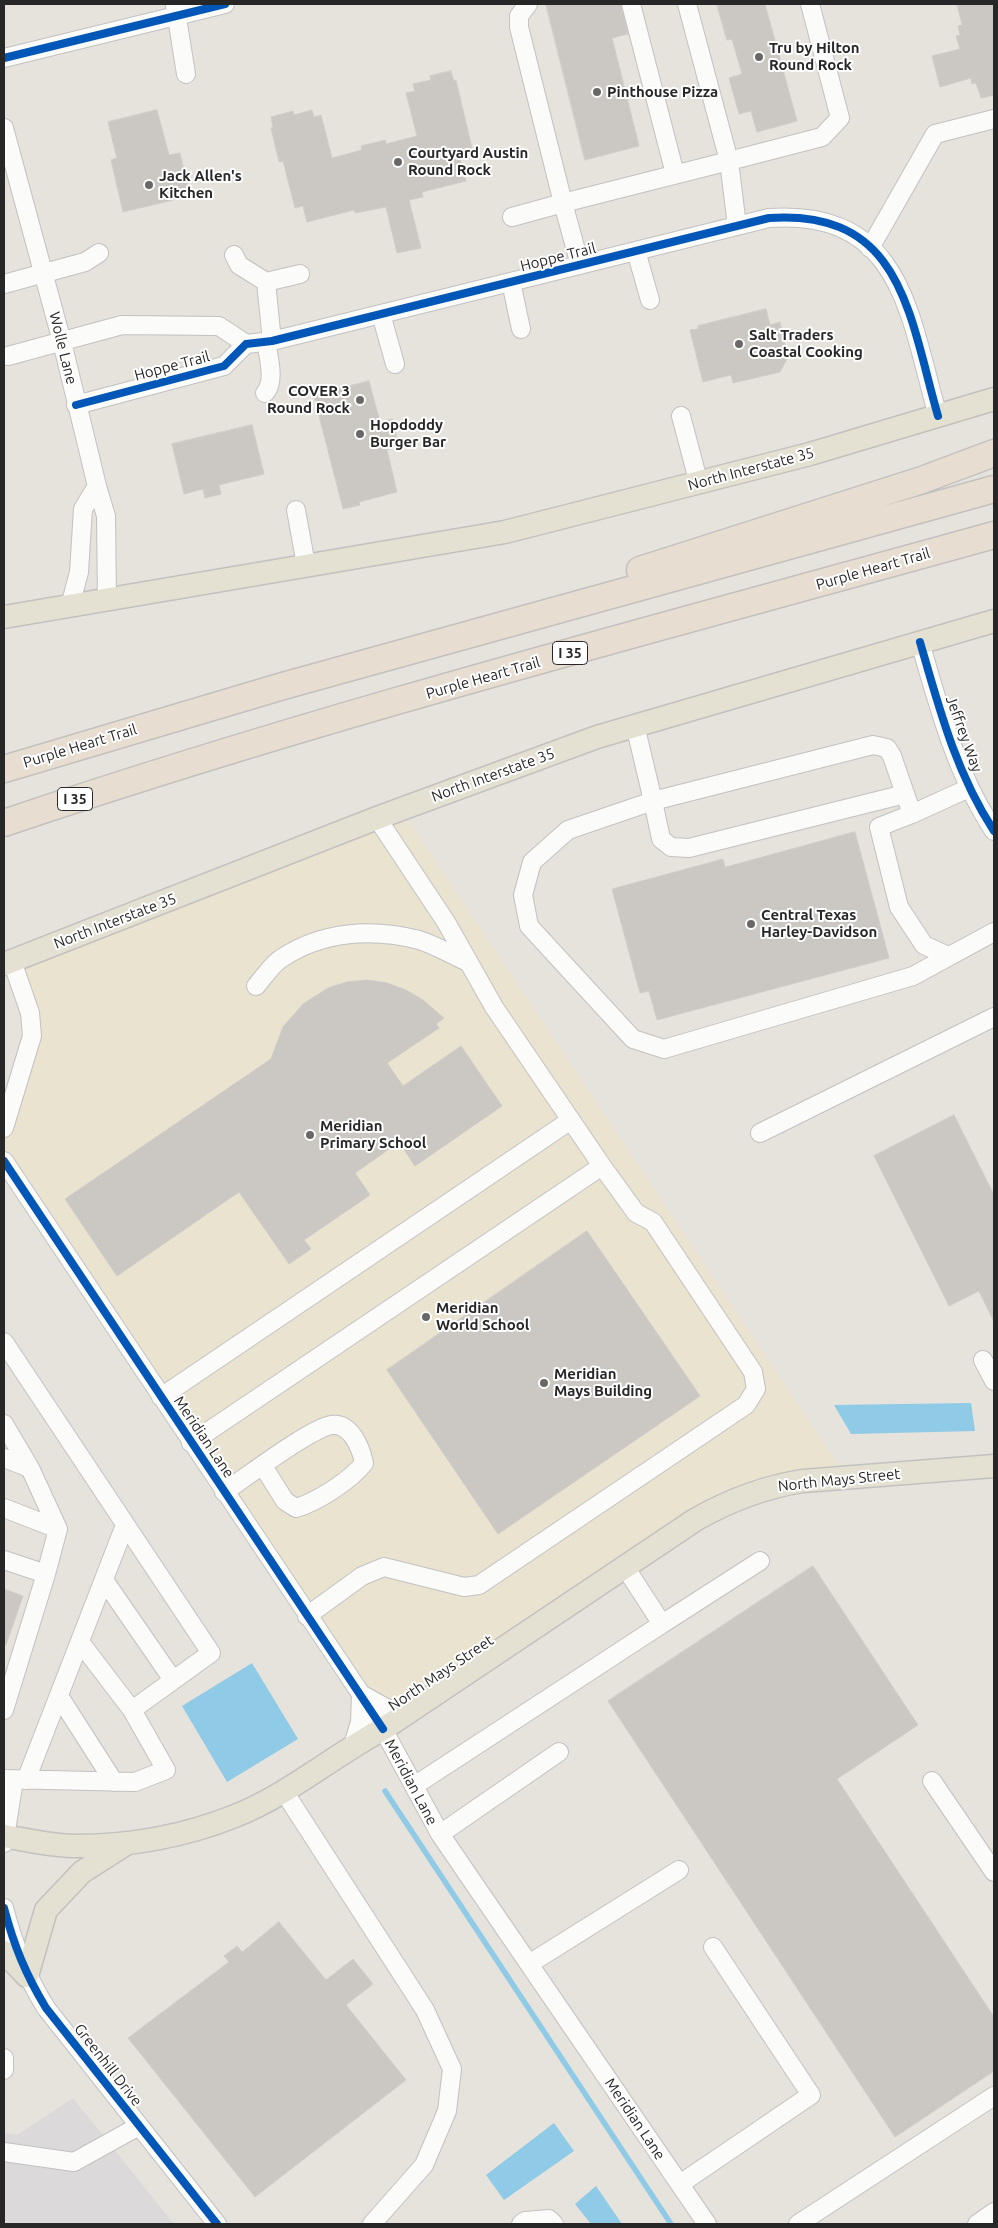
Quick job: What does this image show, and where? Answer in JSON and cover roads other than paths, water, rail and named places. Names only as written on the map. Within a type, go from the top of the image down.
[{"type":"highway","points":[[358,666],[582,588],[922,480],[994,453]]},
{"type":"highway","name":"Purple Heart Trail","points":[[4,769],[282,686],[994,489]]},
{"type":"highway","name":"Purple Heart Trail","points":[[4,823],[147,775],[396,702],[994,535]]},
{"type":"main road","name":"North Interstate 35","points":[[4,617],[505,532],[699,484],[810,454],[994,399]]},
{"type":"main road","name":"North Interstate 35","points":[[8,963],[377,818],[636,725],[994,621]]},
{"type":"main road","name":"North Mays Street","points":[[4,1838],[74,1846],[160,1840],[236,1816],[283,1790],[353,1745],[383,1729],[720,1505],[747,1494],[803,1481],[994,1466]]},
{"type":"main road","points":[[27,1976],[46,1910],[82,1872],[129,1842]]},
{"type":"main road","points":[[4,1952],[27,1976]]},
{"type":"street","points":[[4,58],[177,10],[225,4]]},
{"type":"street","points":[[528,4],[519,16],[519,27],[580,265]]},
{"type":"street","points":[[631,4],[676,174]]},
{"type":"street","points":[[687,4],[729,161],[737,226]]},
{"type":"street","points":[[512,217],[822,137],[840,118],[810,4]]},
{"type":"street","points":[[177,10],[186,74]]},
{"type":"street","points":[[870,248],[935,134],[994,119]]},
{"type":"street","name":"Wolle Lane","points":[[4,128],[62,342],[76,405],[106,516],[107,601]]},
{"type":"street","name":"Hoppe Trail","points":[[76,405],[224,366],[246,344],[269,341],[769,218],[795,217],[818,220],[851,233],[887,264],[902,290],[938,416]]},
{"type":"street","points":[[636,251],[650,300]]},
{"type":"street","points":[[4,284],[44,275],[85,262],[99,253]]},
{"type":"street","points":[[234,255],[239,265],[266,282],[300,274]]},
{"type":"street","points":[[265,394],[268,390],[271,374],[266,282]]},
{"type":"street","points":[[511,282],[521,329]]},
{"type":"street","points":[[381,314],[395,364]]},
{"type":"street","name":"Hoppe Trail","points":[[8,356],[122,325],[218,326],[246,344]]},
{"type":"street","points":[[681,416],[699,484]]},
{"type":"street","points":[[70,606],[79,572],[83,508],[97,486]]},
{"type":"street","points":[[296,510],[306,566]]},
{"type":"street","name":"Jeffrey Way","points":[[920,642],[946,732],[969,788],[994,831]]},
{"type":"street","points":[[636,725],[662,839],[671,847],[689,848],[905,794]]},
{"type":"street","points":[[912,814],[892,756],[887,748],[873,744],[653,801],[568,830],[532,862],[523,895],[529,926],[633,1038],[664,1049],[913,976],[994,932]]},
{"type":"street","points":[[948,956],[924,945],[899,907],[879,827],[969,788]]},
{"type":"street","points":[[307,1616],[362,1576],[384,1567],[464,1587],[479,1585],[746,1404],[756,1389],[753,1372],[653,1222],[636,1212],[602,1166],[494,1007],[446,922],[377,818]]},
{"type":"street","points":[[256,986],[280,958],[319,939],[347,934],[386,934],[420,941],[468,962]]},
{"type":"street","points":[[22,990],[25,969],[40,950]]},
{"type":"street","points":[[4,1128],[32,1036],[30,1013],[22,990],[8,963]]},
{"type":"street","points":[[760,1133],[994,1017]]},
{"type":"street","points":[[161,1398],[571,1120]]},
{"type":"street","name":"Meridian Lane","points":[[4,1161],[191,1443],[361,1694],[383,1729],[440,1834],[707,2224]]},
{"type":"street","points":[[191,1443],[602,1166]]},
{"type":"street","points":[[4,1342],[211,1653],[132,1710]]},
{"type":"street","points":[[983,1360],[994,1381]]},
{"type":"street","points":[[4,1424],[30,1468],[58,1528],[46,1574],[4,1710]]},
{"type":"street","points":[[224,1492],[319,1428],[334,1424],[349,1431],[361,1450],[364,1463],[356,1473],[307,1505],[296,1508],[285,1501],[263,1466]]},
{"type":"street","points":[[4,1458],[30,1468]]},
{"type":"street","points":[[4,1508],[58,1528]]},
{"type":"street","points":[[4,1838],[14,1780],[59,1696],[125,1525]]},
{"type":"street","points":[[4,1560],[46,1574]]},
{"type":"street","points":[[414,1786],[760,1561]]},
{"type":"street","points":[[625,1567],[662,1624]]},
{"type":"street","points":[[104,1580],[173,1680]]},
{"type":"street","points":[[14,1780],[135,1782],[166,1770],[132,1710],[80,1642]]},
{"type":"street","points":[[353,1745],[360,1722],[361,1694],[388,1708],[411,1710]]},
{"type":"street","points":[[59,1696],[114,1782]]},
{"type":"street","points":[[440,1834],[560,1752]]},
{"type":"street","points":[[932,1781],[994,1872]]},
{"type":"street","points":[[283,1790],[425,2010],[452,2069],[447,2111],[424,2165],[372,2224]]},
{"type":"street","points":[[529,1964],[680,1870]]},
{"type":"street","name":"Greenhill Drive","points":[[4,1908],[12,1942],[27,1976],[46,2008],[217,2224]]},
{"type":"street","points":[[680,2184],[811,2095],[713,1947]]},
{"type":"street","points":[[4,2058],[4,2070]]},
{"type":"street","points":[[798,2224],[994,2096]]},
{"type":"street","points":[[4,2152],[74,2162],[139,2126]]},
{"type":"street","points":[[977,2224],[994,2212]]},
{"type":"street","points":[[521,2224],[525,2221],[550,2219],[554,2224]]},
{"type":"water","points":[[971,1403],[975,1431],[851,1434],[834,1405]]},
{"type":"water","points":[[252,1663],[298,1739],[227,1782],[182,1706]]},
{"type":"water","points":[[554,2123],[574,2151],[504,2200],[486,2175]]},
{"type":"water","points":[[596,2186],[622,2224],[591,2224],[575,2204]]},
{"type":"waterway","points":[[385,1791],[671,2224]]},
{"type":"place","name":"Tru by Hilton Round Rock","points":[[759,57]]},
{"type":"place","name":"Pinthouse Pizza","points":[[597,92]]},
{"type":"place","name":"Courtyard Austin Round Rock","points":[[398,162]]},
{"type":"place","name":"Jack Allen's Kitchen","points":[[149,185]]},
{"type":"place","name":"Salt Traders Coastal Cooking","points":[[739,344]]},
{"type":"place","name":"COVER 3 Round Rock","points":[[360,400]]},
{"type":"place","name":"Hopdoddy Burger Bar","points":[[360,434]]},
{"type":"place","name":"Central Texas Harley-Davidson","points":[[751,924]]},
{"type":"place","name":"Meridian Primary School","points":[[310,1135]]},
{"type":"place","name":"Meridian World School","points":[[426,1317]]},
{"type":"place","name":"Meridian Mays Building","points":[[544,1383]]}]
